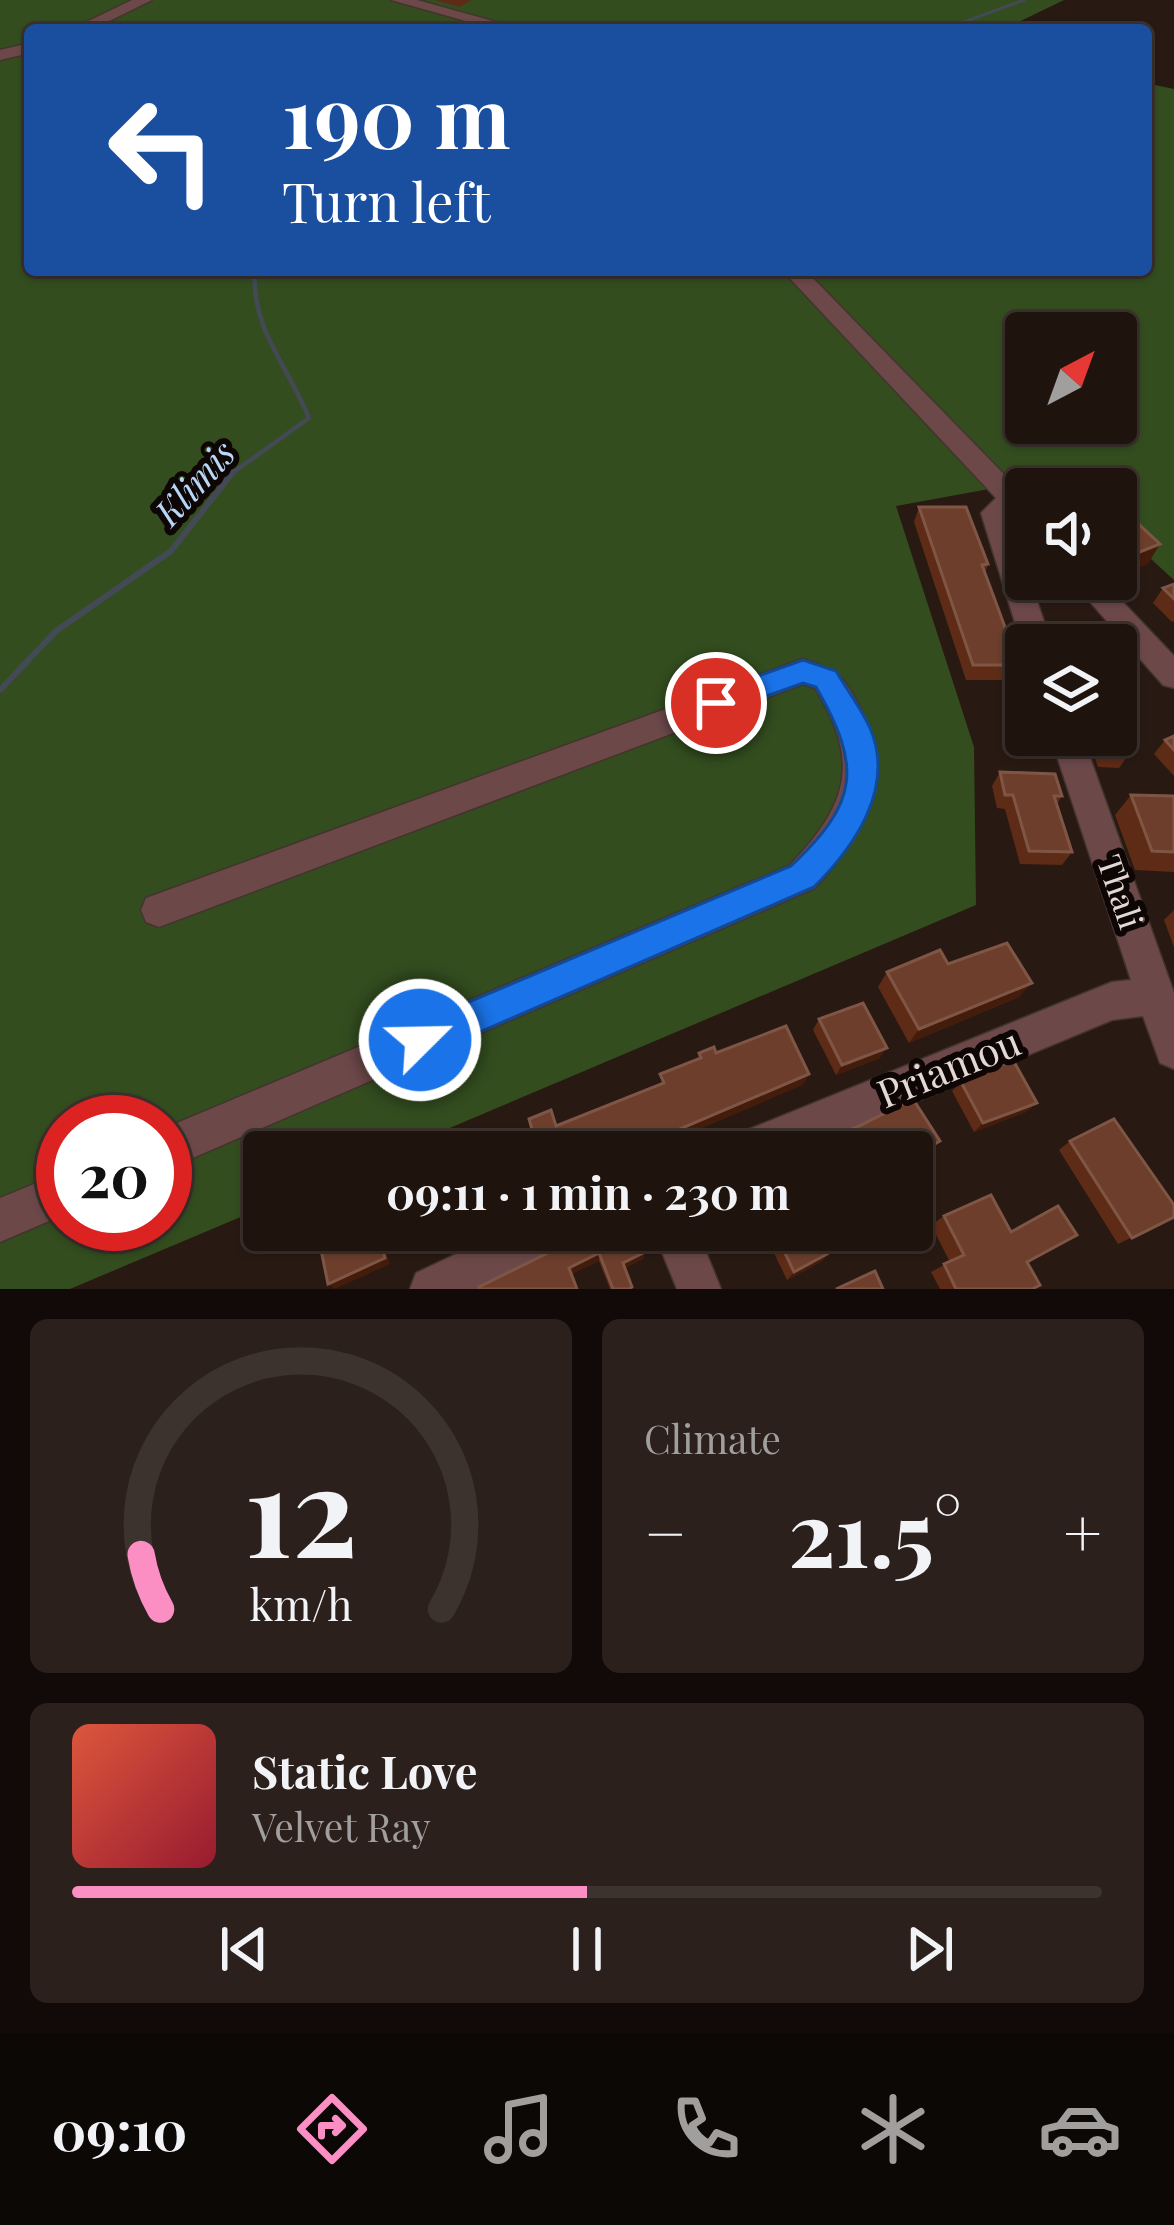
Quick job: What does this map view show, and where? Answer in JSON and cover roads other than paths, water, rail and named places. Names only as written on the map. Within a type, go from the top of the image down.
[{"type":"street","points":[[91,24],[144,0]]},
{"type":"street","points":[[399,0],[493,24]]},
{"type":"street","points":[[799,276],[1005,492]]},
{"type":"street","points":[[1005,510],[994,513],[1005,548]]},
{"type":"street","points":[[1103,600],[1174,676]]},
{"type":"street","points":[[159,910],[803,671],[826,679],[858,733],[862,776],[854,812],[832,848],[802,877],[192,1137]]},
{"type":"street","name":"Thali","points":[[1073,756],[1168,1027]]},
{"type":"street","name":"Priamou","points":[[796,1131],[1112,1001],[1168,1027]]},
{"type":"street","points":[[0,1220],[36,1205]]},
{"type":"street","points":[[432,1289],[511,1251]]},
{"type":"street","points":[[684,1251],[699,1289]]},
{"type":"waterway","name":"Klimis","points":[[958,24],[1024,0]]},
{"type":"waterway","points":[[232,473],[309,418],[265,329],[255,276]]},
{"type":"waterway","name":"Klimis","points":[[0,690],[56,631],[171,551],[232,473]]}]
